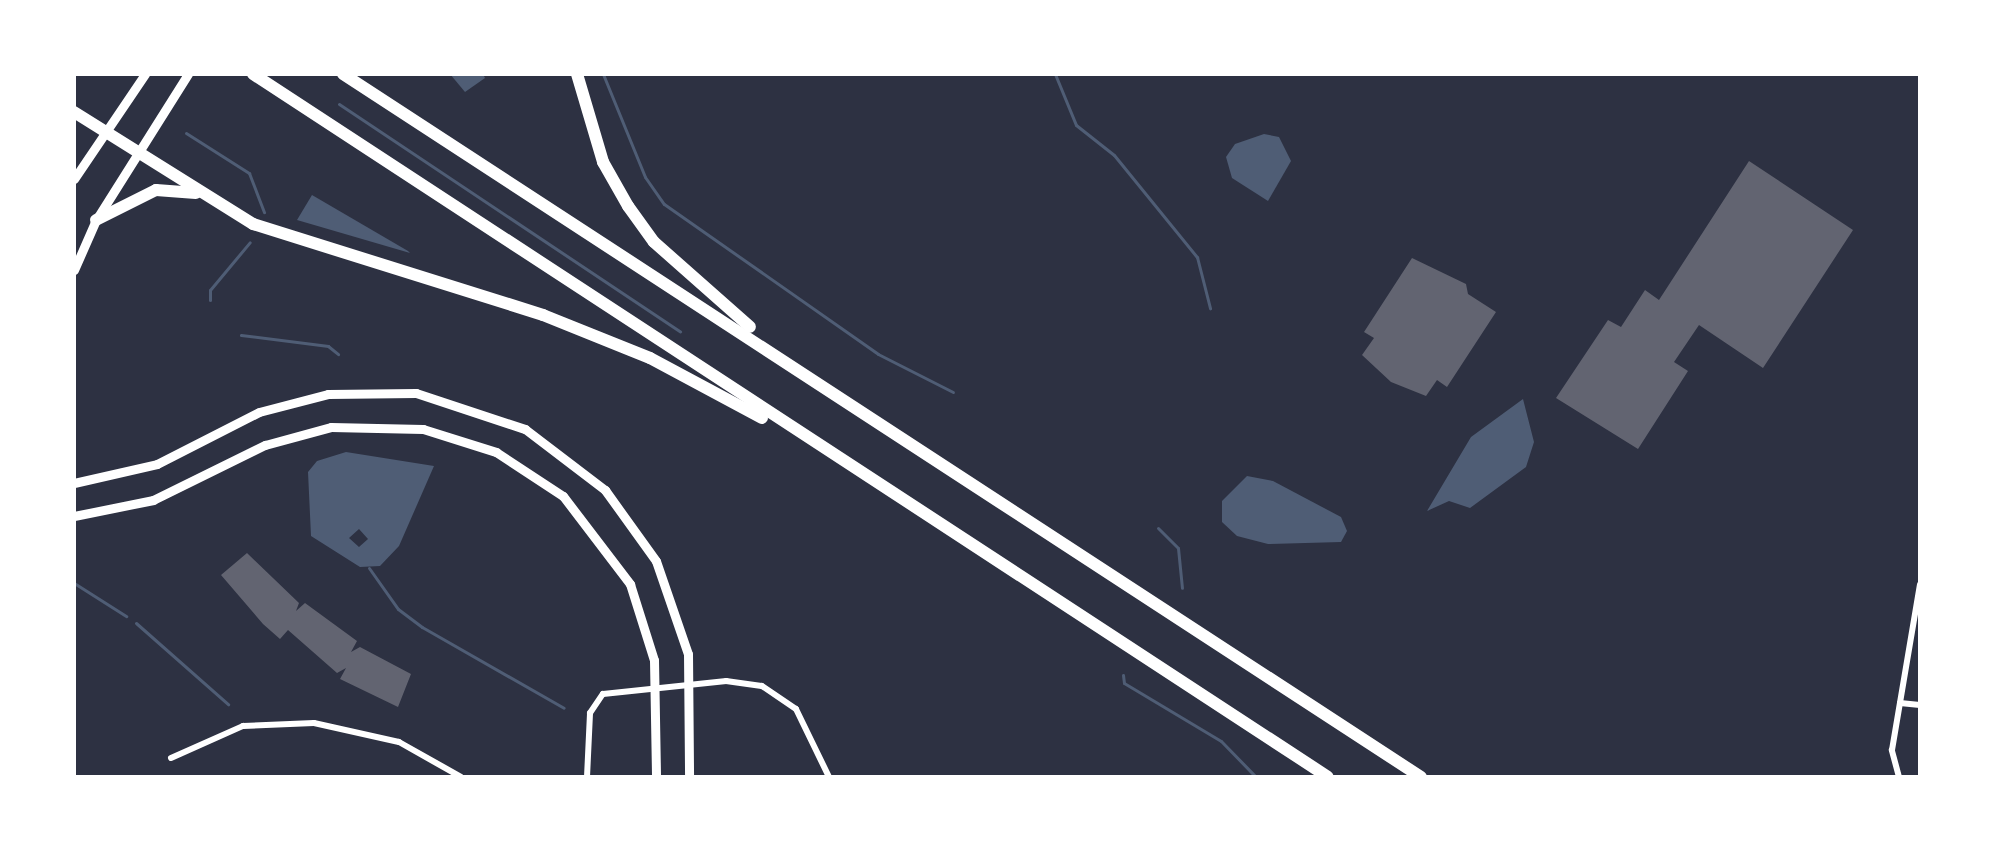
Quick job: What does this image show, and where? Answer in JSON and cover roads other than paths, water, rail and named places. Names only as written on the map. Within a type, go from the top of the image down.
[{"type":"highway","points":[[253,74],[835,458],[1328,777]]},
{"type":"highway","points":[[343,74],[809,374],[1421,777]]},
{"type":"highway","points":[[577,74],[603,162],[654,242],[809,374]]},
{"type":"highway","points":[[74,112],[204,195],[290,240],[543,315],[650,358],[835,458]]},
{"type":"highway","points":[[96,220],[156,190],[204,195]]},
{"type":"main road","points":[[74,179],[145,74]]},
{"type":"main road","points":[[74,270],[96,220],[188,74]]},
{"type":"main road","points":[[74,483],[148,468],[259,412],[328,394],[416,393],[474,407],[547,443],[619,506],[667,586],[690,683],[689,777]]},
{"type":"main road","points":[[74,516],[162,497],[310,431],[372,424],[445,433],[532,473],[599,534],[630,584],[657,684],[656,777]]},
{"type":"street","points":[[1899,777],[1892,750],[1920,584]]},
{"type":"street","points":[[587,777],[590,713],[597,699],[657,684],[743,682],[780,695],[810,729],[829,777]]},
{"type":"street","points":[[1900,703],[1920,705]]},
{"type":"street","points":[[171,758],[243,726],[314,723],[399,742],[461,777]]},
{"type":"water","points":[[450,74],[483,74],[485,78],[465,92]]},
{"type":"water","points":[[1264,134],[1279,137],[1291,161],[1268,201],[1232,178],[1226,157],[1235,144]]},
{"type":"water","points":[[312,195],[408,251],[410,253],[297,220]]},
{"type":"water","points":[[1523,399],[1534,442],[1526,467],[1470,508],[1449,501],[1427,511],[1471,437]]},
{"type":"water","points":[[346,452],[434,466],[399,546],[380,566],[360,567],[311,536],[308,472],[317,461]],"holes":[[[359,529],[368,539],[359,547],[349,538]]]},
{"type":"water","points":[[1247,476],[1273,481],[1341,517],[1347,531],[1341,542],[1268,544],[1237,536],[1222,522],[1222,501]]},
{"type":"waterway","points":[[603,74],[645,177],[664,204],[878,354],[953,392]]},
{"type":"waterway","points":[[1055,74],[1076,125],[1114,155],[1197,257],[1210,308]]},
{"type":"waterway","points":[[339,104],[680,331]]},
{"type":"waterway","points":[[186,133],[249,173],[264,212]]},
{"type":"waterway","points":[[210,300],[210,290],[250,242]]},
{"type":"waterway","points":[[241,335],[328,346],[338,354]]},
{"type":"waterway","points":[[1158,528],[1178,548],[1182,588]]},
{"type":"waterway","points":[[369,568],[398,609],[422,627],[564,708]]},
{"type":"waterway","points":[[74,583],[126,616]]},
{"type":"waterway","points":[[136,623],[228,704]]},
{"type":"waterway","points":[[1123,675],[1124,683],[1221,741],[1256,777]]}]
